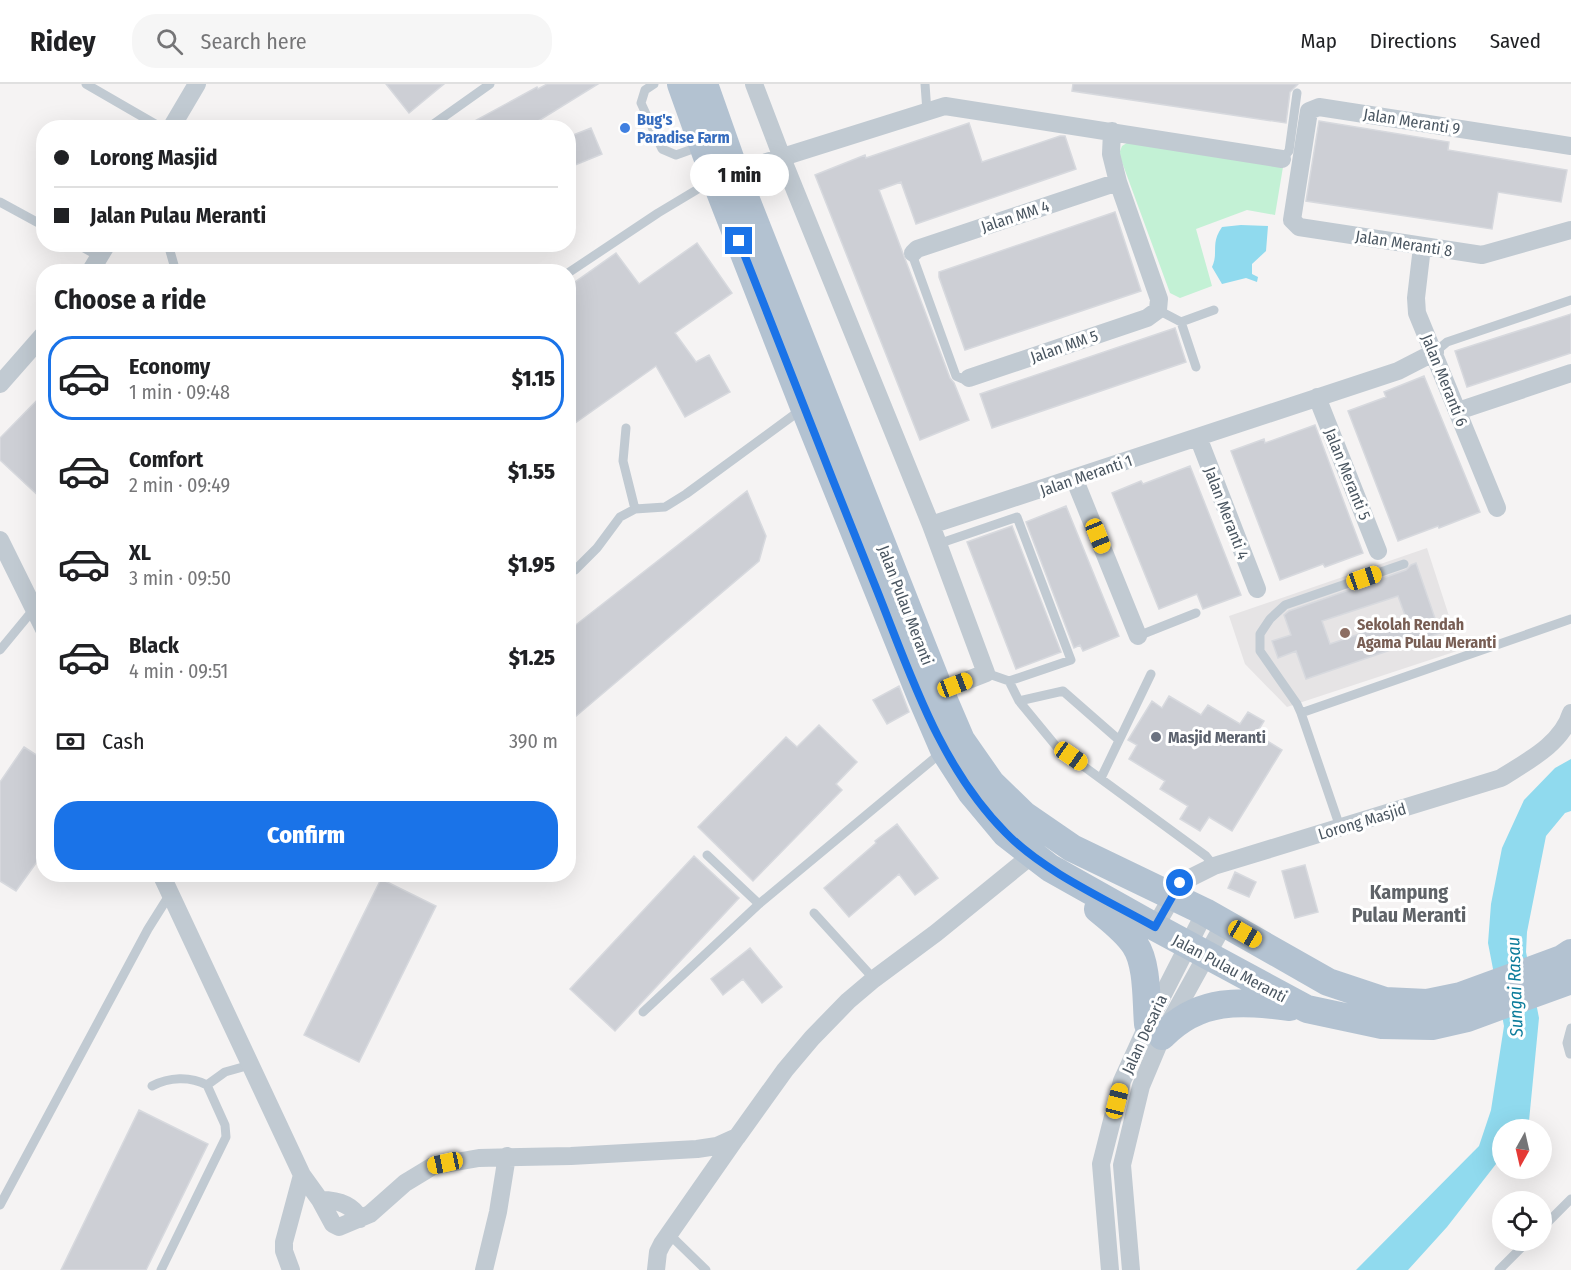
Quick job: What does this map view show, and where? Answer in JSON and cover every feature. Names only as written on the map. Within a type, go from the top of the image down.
[{"type":"main road","name":"Jalan Pulau Meranti","points":[[681,84],[703,146],[725,176],[961,740],[991,783],[1024,814],[1072,848],[1215,917],[1328,982],[1385,1001],[1464,1007]]},
{"type":"main road","name":"Jalan Pulau Meranti","points":[[704,84],[725,176],[804,407],[944,750],[971,792],[1006,834],[1041,861],[1155,927],[1307,1009],[1382,1025],[1432,1026],[1464,1007],[1568,968]]},
{"type":"main road","points":[[1041,861],[1124,932],[1137,947],[1155,1030],[1224,1003],[1254,1003],[1307,1009]]},
{"type":"street","points":[[176,120],[197,84]]},
{"type":"street","points":[[754,84],[931,525],[986,673],[940,691]]},
{"type":"street","points":[[725,176],[945,106],[957,106],[1282,159]]},
{"type":"street","name":"Jalan Meranti 9","points":[[1300,165],[1309,111],[1319,107],[1571,146]]},
{"type":"street","points":[[1112,131],[1111,154],[1118,182],[1159,299],[1158,310]]},
{"type":"street","name":"Jalan Meranti 8","points":[[1300,165],[1292,220],[1299,227],[1482,255],[1571,230]]},
{"type":"street","name":"Jalan MM 4","points":[[913,253],[916,249],[1118,182]]},
{"type":"street","name":"Jalan Meranti 6","points":[[1422,247],[1416,298],[1417,313],[1435,352],[1497,508]]},
{"type":"street","name":"Jalan MM 5","points":[[969,378],[1147,318],[1158,310]]},
{"type":"street","points":[[2,377],[36,342]]},
{"type":"street","name":"Jalan Meranti 1","points":[[931,525],[1398,371],[1435,352]]},
{"type":"street","points":[[1458,411],[1571,373]]},
{"type":"street","name":"Jalan Meranti 5","points":[[1317,397],[1378,551]]},
{"type":"street","name":"Jalan Meranti 4","points":[[1198,437],[1257,589]]},
{"type":"street","points":[[1074,478],[1138,636]]},
{"type":"street","points":[[0,540],[36,615]]},
{"type":"street","name":"Lorong Masjid","points":[[1155,927],[1180,883],[1214,866],[1501,778],[1541,753],[1566,729],[1571,713]]},
{"type":"street","points":[[656,1270],[658,1252],[779,1078],[812,1038],[848,1001],[874,979],[1041,861]]},
{"type":"street","points":[[165,882],[302,1175],[320,1200],[338,1201],[345,1204],[355,1211],[360,1219],[370,1214],[405,1183],[433,1166],[507,1156],[571,1156],[697,1149],[717,1146],[737,1137]]},
{"type":"street","name":"Jalan Desaria","points":[[1110,1270],[1101,1164],[1122,1081],[1155,1030],[1215,917]]},
{"type":"street","name":"Jalan Desaria","points":[[1131,1270],[1122,1165],[1155,1030]]},
{"type":"street","points":[[484,1270],[498,1212],[507,1156]]},
{"type":"street","points":[[291,1270],[284,1251],[284,1242],[302,1175]]},
{"type":"lane","points":[[86,84],[148,120]]},
{"type":"lane","points":[[439,120],[490,84]]},
{"type":"lane","points":[[654,84],[645,90],[641,103],[662,149],[676,155],[703,146]]},
{"type":"lane","points":[[925,84],[927,112]]},
{"type":"lane","points":[[1282,159],[1289,151],[1297,93]]},
{"type":"lane","points":[[576,268],[658,213],[725,176]]},
{"type":"lane","points":[[0,202],[36,222]]},
{"type":"lane","points":[[913,253],[956,376],[963,379],[969,378]]},
{"type":"lane","points":[[1435,352],[1447,342],[1571,300]]},
{"type":"lane","points":[[1158,310],[1181,322],[1196,368]]},
{"type":"lane","points":[[1181,322],[1214,310]]},
{"type":"lane","points":[[576,568],[597,549],[620,517],[635,509],[665,507],[804,407]]},
{"type":"lane","points":[[626,428],[623,461],[635,509]]},
{"type":"lane","points":[[938,544],[1017,518],[1071,660],[1009,681],[986,673]]},
{"type":"lane","points":[[1340,827],[1301,713],[1260,651],[1260,634],[1270,619],[1285,604],[1404,564]]},
{"type":"lane","points":[[0,650],[33,610]]},
{"type":"lane","points":[[1138,636],[1196,613]]},
{"type":"lane","points":[[1301,713],[1571,619]]},
{"type":"lane","points":[[1101,778],[1151,674]]},
{"type":"lane","points":[[1009,681],[1019,701],[1056,746],[1206,856],[1214,866]]},
{"type":"lane","points":[[1019,701],[1063,692],[1119,740]]},
{"type":"lane","points":[[643,1012],[759,904],[944,750]]},
{"type":"lane","points":[[707,855],[759,904]]},
{"type":"lane","points":[[0,1205],[148,929],[170,894]]},
{"type":"lane","points":[[814,913],[874,979]]},
{"type":"lane","points":[[1570,1054],[1567,1043],[1571,1028]]},
{"type":"lane","points":[[207,1085],[225,1072],[250,1065]]},
{"type":"lane","points":[[152,1086],[180,1078],[207,1085],[225,1125],[226,1137],[161,1270]]},
{"type":"lane","points":[[1552,1218],[1571,1199]]},
{"type":"lane","points":[[670,1235],[706,1270]]},
{"type":"lane","points":[[1498,1270],[1518,1251]]},
{"type":"shaded area","name":"Sekolah Rendah Agama Pulau Meranti","points":[[1427,548],[1460,650],[1287,707],[1245,664],[1229,616]]},
{"type":"green space","points":[[1130,141],[1283,167],[1275,215],[1247,210],[1196,229],[1212,286],[1180,298],[1170,293],[1119,154],[1122,146]]},
{"type":"water","points":[[1268,226],[1266,251],[1252,264],[1252,274],[1258,277],[1257,282],[1246,278],[1222,284],[1212,267],[1216,238],[1222,227]]},
{"type":"water","name":"Sungai Rasau","points":[[1571,759],[1571,811],[1565,813],[1546,836],[1527,932],[1526,952],[1539,1018],[1529,1119],[1492,1119],[1492,1169],[1447,1227],[1408,1270],[1356,1270],[1479,1146],[1491,1110],[1504,1026],[1488,943],[1491,904],[1502,848],[1524,800],[1555,768]]},
{"type":"building","points":[[386,84],[444,84],[409,113]]},
{"type":"building","points":[[547,84],[598,84],[540,120],[477,120],[537,87],[538,89]]},
{"type":"building","points":[[1073,84],[1298,84],[1290,92],[1286,123],[1072,91]]},
{"type":"building","points":[[1319,121],[1449,142],[1448,150],[1567,170],[1561,202],[1498,192],[1492,229],[1306,201]]},
{"type":"building","points":[[969,123],[982,162],[1065,136],[1076,169],[916,224],[901,182],[879,190],[950,378],[969,420],[920,440],[815,175],[865,155],[866,158]]},
{"type":"building","points":[[591,128],[602,154],[576,165],[576,134]]},
{"type":"building","points":[[1115,212],[1141,291],[965,350],[939,272]]},
{"type":"building","points":[[697,243],[732,293],[675,333],[696,362],[709,355],[730,392],[685,417],[656,366],[576,422],[576,281],[616,253],[639,284]]},
{"type":"building","points":[[1571,314],[1571,353],[1467,387],[1455,351]]},
{"type":"building","points":[[1175,328],[1186,362],[992,428],[980,394]]},
{"type":"building","points":[[1424,376],[1480,512],[1398,541],[1348,411],[1386,397],[1384,392]]},
{"type":"building","points":[[36,401],[36,494],[0,460],[0,438]]},
{"type":"building","points":[[1315,425],[1363,553],[1325,567],[1323,564],[1280,580],[1231,451],[1264,439],[1265,443]]},
{"type":"building","points":[[1190,466],[1241,595],[1203,609],[1197,594],[1159,609],[1112,493],[1141,481],[1143,484]]},
{"type":"building","points":[[747,491],[766,536],[759,561],[576,716],[576,625]]},
{"type":"building","points":[[1066,506],[1119,636],[1083,651],[1080,645],[1074,648],[1026,522]]},
{"type":"building","points":[[1012,526],[1061,652],[1016,669],[967,542]]},
{"type":"building","points":[[1416,563],[1440,633],[1306,679],[1296,651],[1278,658],[1272,641],[1291,635],[1284,615],[1289,611],[1406,570]],"holes":[[[1398,596],[1406,618],[1330,644],[1322,621]]]},
{"type":"building","points":[[899,686],[909,712],[887,724],[873,700]]},
{"type":"building","points":[[1169,696],[1201,715],[1208,705],[1240,724],[1248,712],[1264,721],[1256,734],[1282,750],[1232,831],[1209,817],[1200,831],[1180,819],[1188,806],[1160,789],[1165,781],[1129,759],[1137,745],[1128,740],[1152,701],[1162,708]]},
{"type":"building","points":[[819,725],[857,762],[836,784],[842,790],[753,881],[698,827],[786,737],[797,747]]},
{"type":"building","points":[[24,747],[36,755],[36,863],[16,891],[0,881],[0,782]]},
{"type":"building","points":[[897,824],[938,878],[915,895],[899,874],[849,917],[824,888]]},
{"type":"building","points":[[694,856],[739,898],[615,1031],[570,989]]},
{"type":"building","points":[[1305,865],[1318,912],[1295,918],[1282,871]]},
{"type":"building","points":[[1235,872],[1256,882],[1249,897],[1228,888]]},
{"type":"building","points":[[380,882],[387,882],[436,906],[359,1062],[304,1035]]},
{"type":"building","points":[[750,948],[782,987],[762,1003],[743,979],[723,995],[711,979]]},
{"type":"building","points":[[139,1110],[208,1144],[146,1270],[61,1270]]},
{"type":"place","name":"Bug's Paradise Farm","points":[[625,128]]},
{"type":"place","name":"Sekolah Rendah Agama Pulau Meranti","points":[[1345,633]]},
{"type":"place","name":"Masjid Meranti","points":[[1156,737]]},
{"type":"district","name":"Kampung Pulau Meranti","points":[[1409,904]]},
{"type":"route","points":[[739,241],[822,454],[922,699],[944,750],[971,792],[1006,834],[1032,855],[1050,868],[1155,927],[1180,883]]}]
